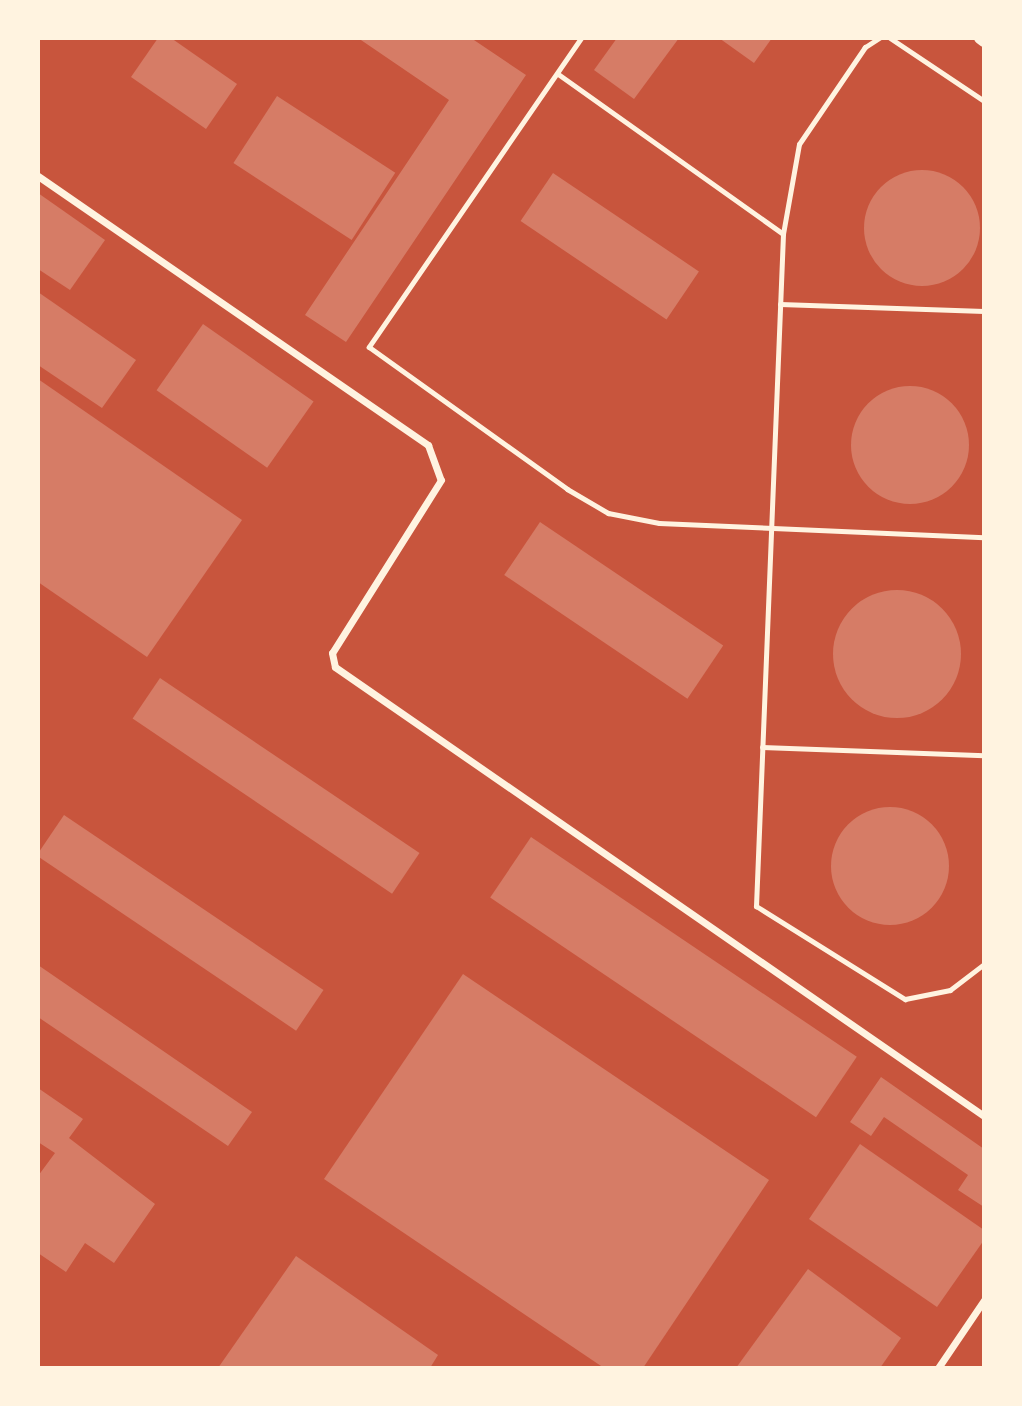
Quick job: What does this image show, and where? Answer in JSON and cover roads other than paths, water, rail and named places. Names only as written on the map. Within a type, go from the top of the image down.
[{"type":"street","points":[[38,176],[428,445],[441,480],[332,653],[335,667],[984,1115]]},
{"type":"street","points":[[938,1367],[984,1300]]},
{"type":"lane","points":[[581,38],[369,347],[567,489],[608,513],[659,523],[984,537]]},
{"type":"lane","points":[[879,38],[865,47],[799,144],[783,234],[756,906],[905,999],[950,990],[984,964]]},
{"type":"lane","points":[[890,38],[984,101]]},
{"type":"lane","points":[[558,74],[783,234]]},
{"type":"lane","points":[[780,304],[984,311]]},
{"type":"lane","points":[[762,747],[984,755]]}]
